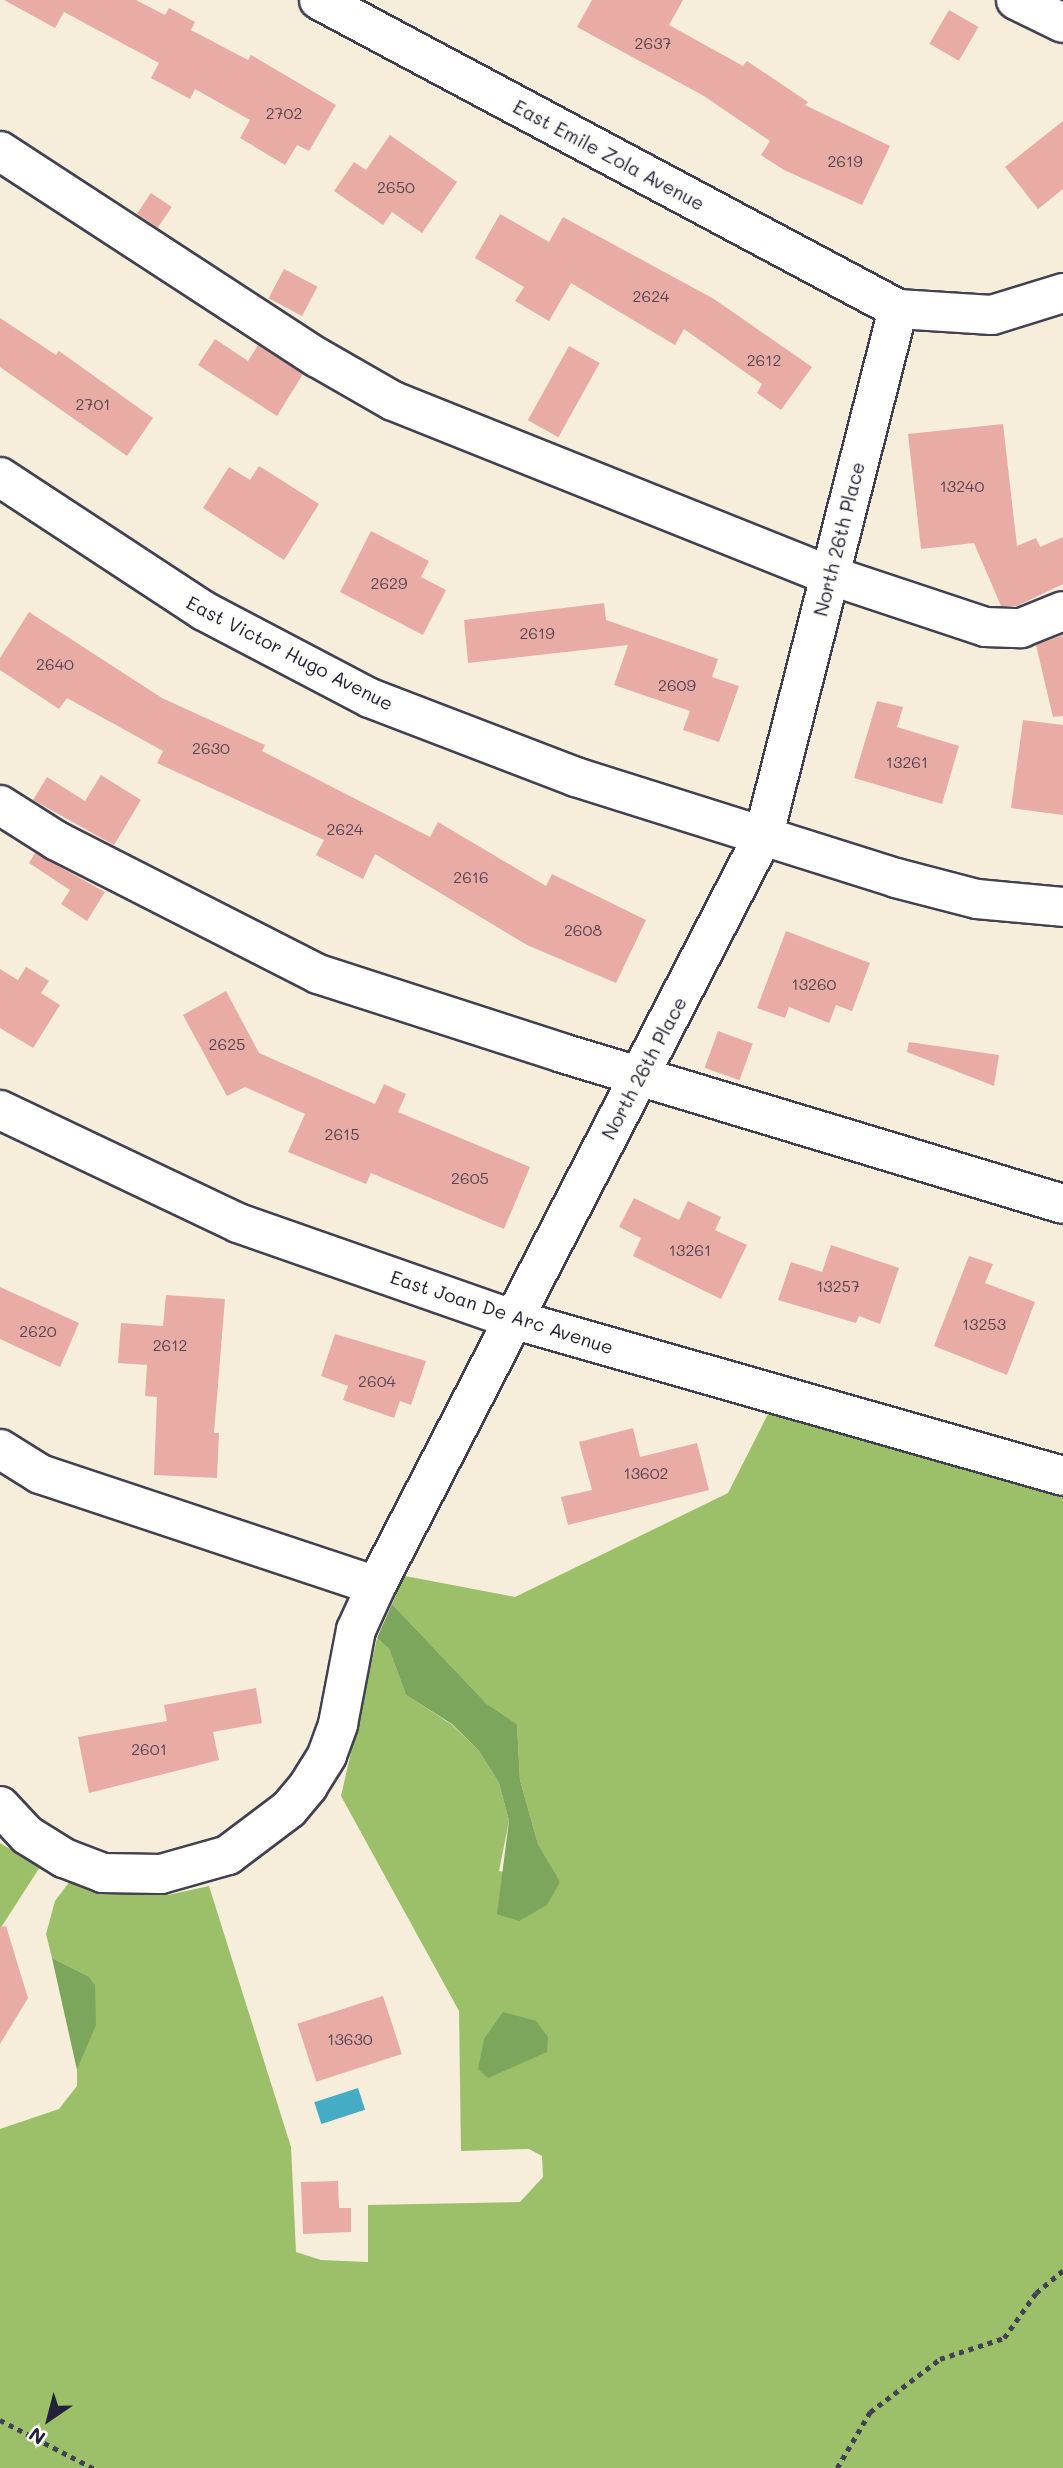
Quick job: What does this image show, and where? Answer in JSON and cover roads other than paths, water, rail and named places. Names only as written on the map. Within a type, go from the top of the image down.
[{"type":"street","points":[[1016,0],[1063,23]]},
{"type":"street","name":"East Emile Zola Avenue","points":[[329,2],[898,309]]},
{"type":"street","points":[[0,151],[318,358],[393,401],[829,576],[985,627],[1021,628],[1063,611]]},
{"type":"street","points":[[898,309],[992,314],[1063,293]]},
{"type":"street","name":"North 26th Place","points":[[0,1806],[27,1835],[64,1858],[103,1873],[161,1874],[228,1855],[289,1809],[308,1786],[327,1755],[338,1724],[356,1630],[376,1586],[764,834],[898,309]]},
{"type":"street","name":"East Victor Hugo Avenue","points":[[0,477],[204,611],[370,698],[576,776],[977,900],[1063,907]]},
{"type":"street","points":[[0,805],[57,841],[318,974],[1063,1204]]},
{"type":"street","name":"East Joan De Arc Avenue","points":[[0,1110],[239,1223],[512,1319],[1063,1476]]},
{"type":"street","points":[[0,1449],[40,1474],[376,1586]]},
{"type":"water","points":[[358,2088],[365,2110],[321,2124],[314,2102]]}]
